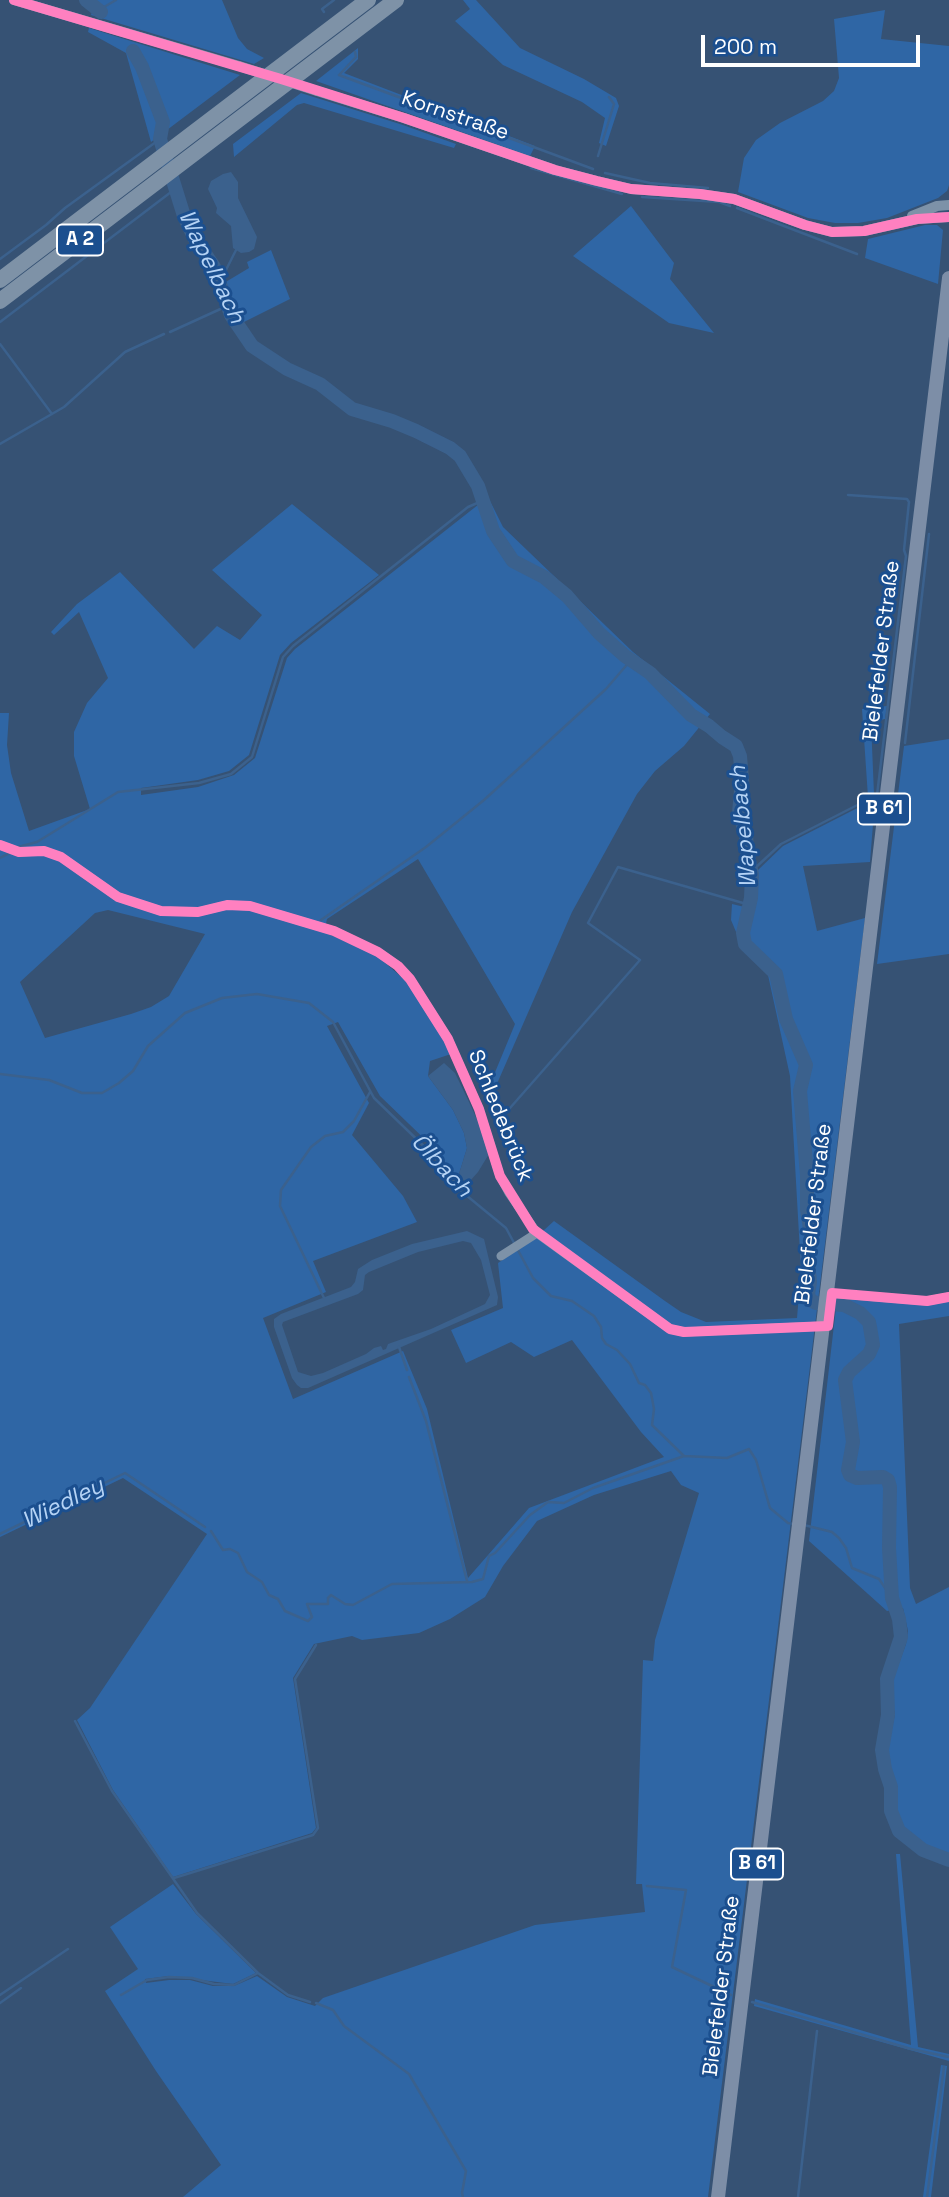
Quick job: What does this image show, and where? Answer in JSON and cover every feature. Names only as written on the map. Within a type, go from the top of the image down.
[{"type":"highway","name":"A 2","points":[[0,279],[368,0]]},
{"type":"highway","name":"A 2","points":[[0,301],[396,0]]},
{"type":"main road","name":"Bielefelder Straße","points":[[718,2197],[949,278]]},
{"type":"street","name":"Kornstraße","points":[[14,0],[239,66],[404,118],[555,170],[631,189],[734,199],[832,232],[864,231],[917,219],[949,217]]},
{"type":"street","name":"Kornstraße","points":[[889,225],[937,206],[949,205]]},
{"type":"street","name":"Schledebrück","points":[[0,845],[19,852],[44,851],[61,857],[118,897],[161,911],[198,912],[227,905],[250,906],[334,931],[378,952],[398,966],[410,979],[448,1039],[479,1109],[500,1176],[537,1233],[670,1329],[684,1332],[823,1320]]},
{"type":"street","points":[[501,1256],[537,1233]]},
{"type":"street","points":[[826,1295],[927,1301],[949,1297]]},
{"type":"shaded area","points":[[81,0],[222,0],[238,38],[247,49],[264,58],[254,64],[91,15],[93,9]]},
{"type":"shaded area","points":[[463,0],[476,0],[520,48],[616,98],[619,106],[606,146],[599,143],[605,118],[582,102],[503,65],[455,21],[470,9]]},
{"type":"shaded area","points":[[885,10],[881,39],[949,46],[947,191],[938,198],[887,218],[858,223],[835,223],[808,218],[738,192],[744,158],[756,140],[780,123],[823,101],[834,91],[839,78],[834,19]]},
{"type":"shaded area","points":[[89,28],[240,75],[151,142],[126,53],[88,32]]},
{"type":"shaded area","points":[[358,48],[358,59],[344,73],[535,146],[530,156],[316,81]]},
{"type":"shaded area","points":[[301,93],[456,144],[454,148],[304,103],[297,105],[234,157],[233,144]]},
{"type":"shaded area","points":[[231,172],[238,182],[238,198],[257,237],[254,249],[249,252],[241,253],[233,248],[231,226],[216,213],[217,208],[208,189],[211,181]]},
{"type":"shaded area","points":[[631,206],[674,263],[670,279],[714,333],[669,323],[573,256]]},
{"type":"shaded area","points":[[925,225],[937,225],[943,230],[938,284],[865,258],[868,239]]},
{"type":"shaded area","points":[[271,250],[290,299],[242,323],[231,305],[224,283],[249,268],[247,262]]},
{"type":"shaded area","points":[[488,497],[503,527],[633,652],[710,714],[684,746],[655,771],[637,794],[572,912],[496,1086],[491,1082],[515,1024],[418,859],[327,919],[324,932],[376,955],[406,981],[419,998],[451,1054],[430,1061],[428,1076],[453,1110],[464,1133],[467,1148],[459,1174],[455,1177],[437,1151],[380,1096],[338,1022],[327,1026],[369,1103],[352,1135],[403,1196],[417,1222],[313,1261],[326,1292],[263,1318],[293,1399],[403,1351],[427,1409],[468,1578],[529,1508],[664,1457],[641,1432],[572,1340],[534,1357],[511,1342],[466,1363],[451,1330],[503,1308],[498,1263],[533,1240],[554,1221],[681,1312],[706,1322],[797,1318],[801,1270],[790,1076],[768,975],[742,946],[731,920],[732,904],[753,909],[758,870],[783,846],[875,799],[870,862],[803,866],[817,931],[865,918],[708,2197],[183,2197],[221,2165],[105,1991],[138,1969],[110,1927],[173,1884],[196,1914],[256,1973],[233,1984],[169,1976],[145,1979],[146,1983],[190,1980],[213,1986],[234,1986],[257,1976],[287,1997],[315,2006],[323,1998],[535,1925],[645,1912],[642,1884],[636,1884],[643,1660],[653,1661],[655,1640],[699,1493],[681,1485],[671,1471],[594,1495],[537,1521],[503,1566],[485,1597],[450,1619],[419,1633],[362,1640],[352,1636],[314,1644],[293,1678],[316,1828],[312,1833],[173,1877],[113,1790],[77,1720],[90,1708],[207,1534],[123,1478],[0,1537],[0,713],[9,713],[7,745],[11,773],[29,831],[90,809],[74,756],[74,732],[87,703],[108,678],[79,612],[54,635],[51,632],[77,604],[120,572],[194,649],[217,626],[240,640],[262,615],[212,570],[292,504],[379,575],[291,643],[280,655],[249,755],[229,771],[198,780],[141,788],[141,795],[198,787],[234,775],[255,758],[287,658]],"holes":[[[108,910],[205,934],[169,996],[151,1007],[131,1014],[45,1038],[20,982],[95,913]]]},
{"type":"shaded area","points":[[887,706],[885,719],[871,722],[874,794],[868,797],[862,709]]},
{"type":"shaded area","points":[[949,739],[949,954],[877,964],[904,746]]},
{"type":"shaded area","points":[[444,1063],[455,1073],[484,1135],[489,1154],[470,1181],[464,1181],[459,1174],[467,1148],[464,1133],[453,1110],[428,1076]]},
{"type":"shaded area","points":[[467,1231],[484,1239],[498,1297],[497,1305],[308,1388],[297,1385],[274,1327],[274,1319],[351,1287],[358,1269],[372,1260],[412,1244]],"holes":[[[463,1241],[471,1243],[481,1260],[490,1295],[485,1304],[431,1329],[388,1344],[386,1349],[383,1350],[381,1346],[374,1348],[323,1373],[311,1376],[298,1372],[283,1322],[358,1294],[363,1290],[365,1275],[369,1272],[418,1252]]]},
{"type":"shaded area","points":[[837,1299],[926,1304],[949,1300],[949,1316],[899,1324],[910,1588],[916,1604],[949,1587],[949,1854],[926,1845],[904,1830],[895,1809],[895,1787],[888,1768],[887,1750],[895,1714],[892,1701],[893,1679],[908,1631],[903,1608],[887,1611],[809,1541]]},
{"type":"shaded area","points":[[896,1854],[900,1854],[918,2047],[949,2054],[949,2061],[754,2006],[755,1999],[911,2045]]},
{"type":"shaded area","points":[[941,2065],[947,2066],[931,2197],[923,2197]]},
{"type":"waterway","name":"Wapelbach","points":[[86,0],[101,12]]},
{"type":"waterway","points":[[99,10],[116,0]]},
{"type":"waterway","points":[[324,12],[322,9],[334,0]]},
{"type":"waterway","name":"Wapelbach","points":[[133,51],[163,122],[160,139],[184,216],[195,239],[214,267],[231,315],[252,346],[287,369],[320,384],[352,409],[416,431],[460,456],[478,486],[493,531],[513,561],[544,577],[567,596],[599,633],[650,673],[691,715],[736,746],[740,756],[742,779],[739,813],[746,834],[752,874],[751,898],[743,933],[745,944],[776,974],[786,1019],[806,1065],[800,1091],[807,1210],[812,1241],[807,1251],[810,1282],[808,1294],[810,1300],[816,1303],[844,1305],[860,1313],[869,1322],[873,1345],[869,1354],[849,1372],[845,1380],[853,1442],[848,1470],[850,1475],[857,1478],[883,1477],[888,1480],[890,1487],[892,1598],[901,1637],[887,1679],[888,1715],[882,1750],[891,1787],[891,1811],[899,1831],[923,1850],[949,1860]]},
{"type":"waterway","points":[[355,52],[356,57],[339,75],[593,169]]},
{"type":"waterway","points":[[598,156],[614,104],[609,97]]},
{"type":"waterway","points":[[0,259],[160,139]]},
{"type":"waterway","points":[[531,168],[622,194]]},
{"type":"waterway","points":[[605,173],[650,183],[708,188]]},
{"type":"waterway","points":[[0,322],[175,189]]},
{"type":"waterway","points":[[642,197],[719,202],[730,206]]},
{"type":"waterway","points":[[737,208],[857,254]]},
{"type":"waterway","points":[[218,278],[225,272],[236,250]]},
{"type":"waterway","points":[[170,332],[227,306]]},
{"type":"waterway","points":[[0,444],[64,407],[125,352],[164,334]]},
{"type":"waterway","points":[[0,344],[52,414]]},
{"type":"waterway","points":[[752,874],[781,844],[877,795],[906,556],[904,550],[909,502],[907,499],[848,495]]},
{"type":"waterway","points":[[18,847],[37,842],[118,792],[199,783],[231,774],[252,757],[283,657],[293,646],[468,507],[482,501]]},
{"type":"waterway","points":[[905,743],[929,534]]},
{"type":"waterway","points":[[321,920],[426,847],[484,800],[606,689],[631,660]]},
{"type":"waterway","points":[[0,858],[10,853]]},
{"type":"waterway","points":[[513,1134],[503,1116],[640,960],[588,923],[618,867],[750,905]]},
{"type":"waterway","name":"Ölbach","points":[[0,1074],[49,1080],[82,1093],[102,1093],[133,1071],[148,1046],[185,1013],[222,998],[257,994],[309,1003],[333,1022],[374,1098],[433,1155],[455,1186],[506,1228],[533,1278],[551,1296],[572,1301],[594,1316],[601,1327],[602,1338],[606,1344],[617,1350],[630,1364],[639,1383],[645,1385],[651,1393],[654,1409],[652,1425],[684,1456],[727,1458],[749,1449],[756,1460],[770,1508],[788,1523],[794,1524]]},
{"type":"waterway","points":[[324,1298],[280,1206],[281,1190],[311,1147],[325,1136],[343,1132],[354,1121],[370,1092]]},
{"type":"waterway","points":[[453,1182],[460,1176]]},
{"type":"waterway","points":[[399,1347],[407,1370]]},
{"type":"waterway","points":[[409,1377],[426,1421],[467,1581]]},
{"type":"waterway","points":[[211,1531],[223,1550],[230,1549],[238,1553],[247,1572],[262,1582],[269,1595],[278,1599],[285,1611],[308,1621],[312,1617],[307,1604],[328,1604],[331,1595],[345,1604],[353,1605],[392,1584],[472,1582],[483,1579],[489,1556],[495,1553],[530,1515],[548,1502],[564,1503],[593,1488],[684,1456]]},
{"type":"waterway","name":"Wiedley","points":[[0,1534],[125,1473],[205,1527]]},
{"type":"waterway","name":"Ölbach","points":[[804,1525],[832,1532],[846,1548],[852,1568],[879,1579],[892,1598]]},
{"type":"waterway","points":[[174,1878],[313,1835],[318,1828],[295,1679],[316,1645]]},
{"type":"waterway","points":[[75,1721],[112,1791],[197,1913],[258,1973],[288,1995],[310,2002]]},
{"type":"waterway","points":[[647,1886],[686,1890],[672,1967],[731,1995]]},
{"type":"waterway","points":[[0,1995],[68,1949]]},
{"type":"waterway","points":[[121,1995],[147,1980],[192,1978],[214,1984],[234,1985],[258,1973]]},
{"type":"waterway","points":[[0,2003],[21,1988]]},
{"type":"waterway","points":[[752,2002],[911,2049],[949,2057]]},
{"type":"waterway","points":[[316,2003],[333,2010],[344,2026],[409,2074],[466,2171],[463,2197]]},
{"type":"waterway","points":[[798,2197],[817,2031]]},
{"type":"waterway","points":[[927,2197],[944,2067]]},
{"type":"cycle path","points":[[14,0],[281,79],[555,170],[631,189],[734,199],[832,232],[864,231],[917,219],[949,217]]},
{"type":"cycle path","points":[[0,845],[19,852],[44,851],[61,857],[118,897],[161,911],[198,912],[227,905],[250,906],[334,931],[378,952],[398,966],[410,979],[448,1039],[479,1109],[500,1176],[533,1229],[670,1329],[684,1332],[828,1326],[832,1293],[927,1301],[949,1297]]}]
